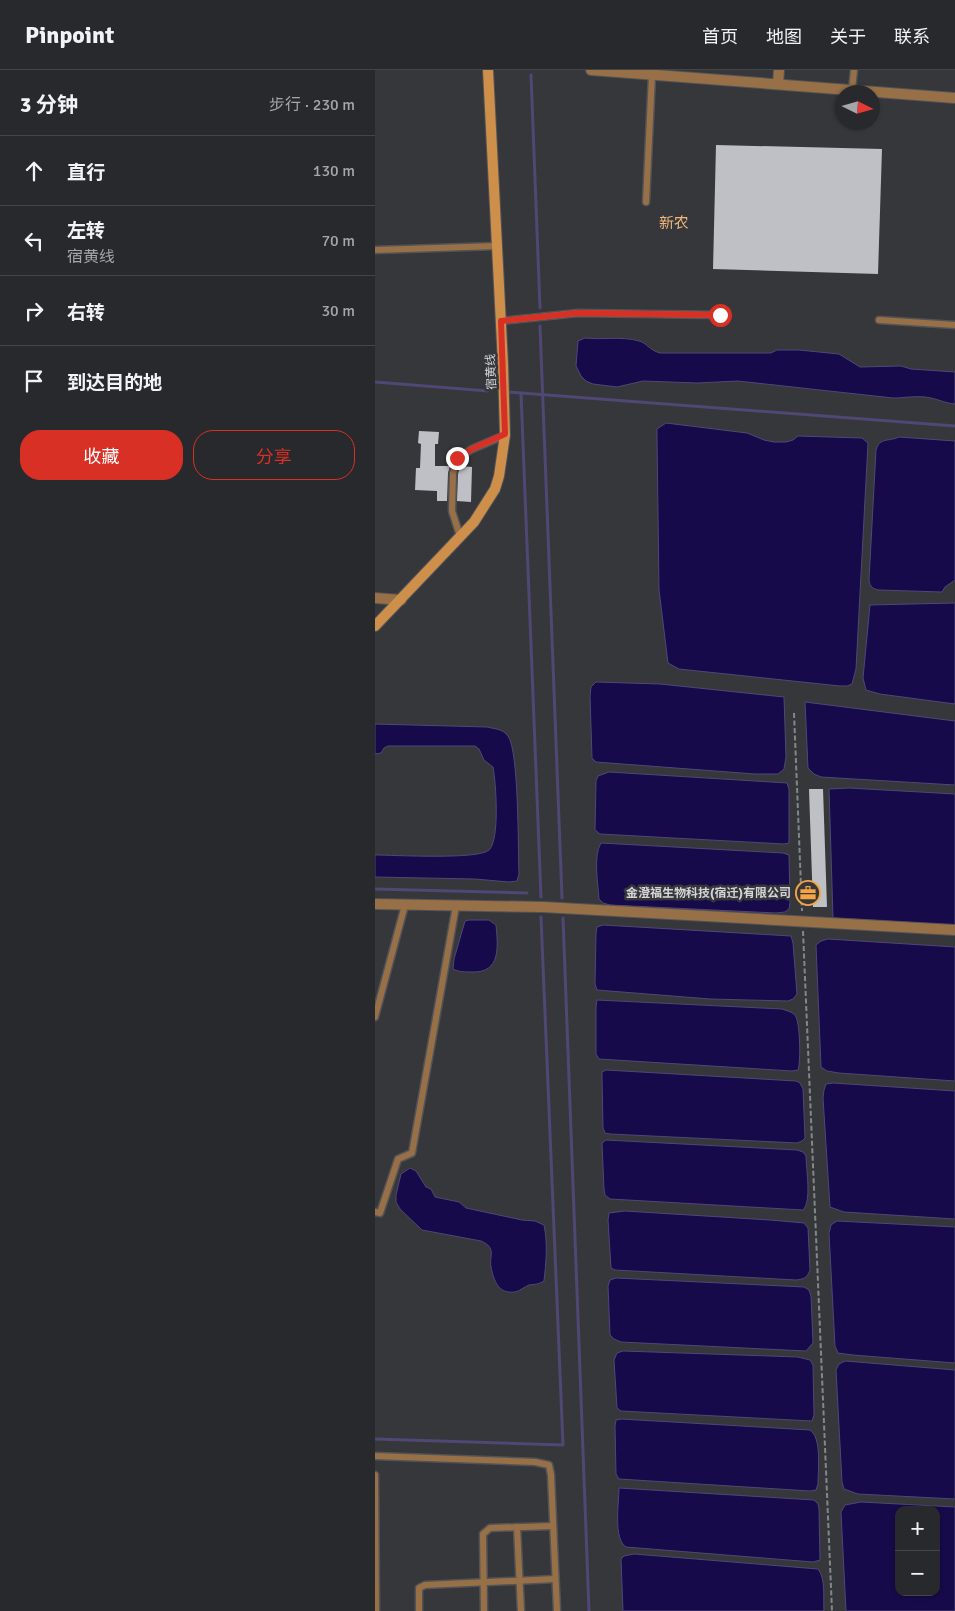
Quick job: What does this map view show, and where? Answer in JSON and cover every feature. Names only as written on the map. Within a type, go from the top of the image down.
[{"type":"main road","name":"宿黄线","points":[[375,626],[474,522],[495,489],[499,476],[505,434],[501,321],[487,70]]},
{"type":"street","points":[[591,70],[835,89]]},
{"type":"street","points":[[778,84],[779,70]]},
{"type":"street","points":[[880,92],[955,98]]},
{"type":"street","points":[[375,598],[401,600]]},
{"type":"street","points":[[375,904],[543,907],[955,930]]},
{"type":"lane","points":[[852,85],[854,70]]},
{"type":"lane","points":[[646,202],[653,75]]},
{"type":"lane","points":[[375,250],[497,246]]},
{"type":"lane","points":[[501,321],[578,313],[720,315]]},
{"type":"lane","points":[[879,320],[955,325]]},
{"type":"lane","points":[[460,536],[452,511],[453,474],[457,458],[505,434]]},
{"type":"lane","points":[[375,1017],[405,905]]},
{"type":"lane","points":[[375,1212],[380,1213],[399,1159],[412,1153],[456,906]]},
{"type":"lane","points":[[375,1456],[535,1462],[549,1465],[551,1474],[557,1611]]},
{"type":"lane","points":[[375,1475],[376,1611]]},
{"type":"lane","points":[[484,1611],[482,1582],[483,1534],[490,1528],[553,1526]]},
{"type":"lane","points":[[517,1527],[521,1611]]},
{"type":"lane","points":[[419,1611],[419,1588],[425,1585],[555,1579]]},
{"type":"path","points":[[793,714],[832,1611]]},
{"type":"shaded area","points":[[585,338],[633,340],[642,342],[660,353],[771,353],[777,350],[799,350],[839,354],[860,367],[901,366],[911,369],[955,372],[955,404],[926,397],[893,398],[738,381],[697,383],[643,381],[617,387],[593,384],[581,376],[576,366],[578,341]]},
{"type":"shaded area","points":[[666,423],[747,433],[774,442],[786,442],[798,436],[862,438],[868,443],[856,669],[852,684],[840,686],[679,669],[668,663],[659,590],[657,436],[657,429]]},
{"type":"shaded area","points":[[899,437],[955,441],[955,580],[945,587],[942,592],[879,590],[872,587],[869,582],[876,450],[882,441]]},
{"type":"shaded area","points":[[955,603],[955,704],[880,694],[866,690],[863,678],[870,605]]},
{"type":"shaded area","points":[[596,682],[660,684],[784,697],[786,757],[784,769],[778,774],[755,774],[596,762],[592,758],[590,696],[591,687]]},
{"type":"shaded area","points":[[805,702],[955,721],[955,785],[821,777],[814,774],[808,768]]},
{"type":"shaded area","points":[[375,724],[487,727],[504,732],[508,736],[512,745],[516,780],[519,874],[517,881],[375,877],[375,855],[453,856],[482,853],[489,850],[495,835],[496,810],[493,767],[484,760],[479,749],[475,746],[388,746],[381,753],[375,754]]},
{"type":"shaded area","points":[[609,772],[787,783],[789,789],[789,843],[600,834],[595,830],[596,781],[598,776]]},
{"type":"shaded area","points":[[849,788],[955,794],[955,925],[833,918],[829,789]]},
{"type":"shaded area","points":[[601,843],[783,853],[789,855],[789,909],[785,912],[776,913],[610,905],[603,903],[599,899],[597,870],[597,855]]},
{"type":"shaded area","points":[[489,920],[496,925],[496,957],[488,968],[481,971],[464,972],[453,969],[465,921]]},
{"type":"shaded area","points":[[603,925],[791,936],[797,994],[788,1001],[710,999],[597,990],[595,984],[596,934],[597,927]]},
{"type":"shaded area","points":[[828,939],[955,947],[955,1081],[839,1073],[827,1071],[821,1067],[816,945]]},
{"type":"shaded area","points":[[597,1000],[782,1009],[788,1011],[795,1015],[797,1021],[800,1051],[798,1070],[599,1059],[596,1054]]},
{"type":"shaded area","points":[[606,1070],[796,1081],[800,1083],[803,1089],[805,1138],[797,1143],[605,1133],[603,1128],[602,1072]]},
{"type":"shaded area","points":[[826,1084],[955,1091],[955,1219],[844,1212],[830,1207],[823,1098]]},
{"type":"shaded area","points":[[606,1140],[797,1150],[803,1152],[806,1156],[808,1192],[806,1206],[803,1210],[610,1199],[605,1195],[604,1189],[602,1143]]},
{"type":"shaded area","points":[[410,1168],[416,1171],[435,1197],[459,1202],[466,1208],[535,1221],[544,1225],[546,1260],[544,1281],[529,1285],[519,1291],[505,1291],[498,1286],[494,1277],[489,1246],[481,1241],[422,1230],[400,1209],[396,1202],[401,1174]]},
{"type":"shaded area","points":[[625,1211],[804,1223],[808,1228],[810,1270],[805,1278],[796,1280],[615,1270],[611,1268],[609,1213]]},
{"type":"shaded area","points":[[837,1221],[955,1227],[955,1363],[838,1353],[835,1346],[829,1233],[831,1225]]},
{"type":"shaded area","points":[[616,1278],[804,1287],[809,1290],[811,1296],[813,1343],[806,1351],[621,1342],[610,1335],[608,1286],[610,1280]]},
{"type":"shaded area","points":[[623,1351],[798,1357],[810,1360],[813,1365],[814,1415],[812,1421],[621,1411],[617,1408],[614,1360],[617,1353]]},
{"type":"shaded area","points":[[845,1361],[955,1370],[955,1499],[858,1494],[844,1489],[842,1482],[836,1370],[839,1364]]},
{"type":"shaded area","points":[[616,1420],[810,1430],[814,1434],[818,1447],[819,1463],[816,1490],[619,1479],[616,1474],[615,1426]]},
{"type":"shaded area","points":[[619,1488],[814,1500],[818,1504],[819,1509],[820,1560],[813,1562],[626,1547],[622,1543],[618,1529]]},
{"type":"shaded area","points":[[861,1502],[936,1506],[895,1506],[895,1596],[940,1596],[940,1506],[955,1507],[955,1611],[846,1611],[841,1512],[845,1505]]},
{"type":"shaded area","points":[[634,1554],[818,1569],[823,1583],[824,1611],[623,1611],[621,1559],[624,1556]]},
{"type":"building","points":[[716,145],[882,149],[878,274],[713,269]]},
{"type":"building","points":[[419,431],[439,432],[438,444],[435,444],[435,466],[450,466],[447,501],[437,501],[437,491],[415,490],[416,468],[420,468],[421,444],[418,443]]},
{"type":"building","points":[[460,466],[472,467],[471,502],[457,501]]},
{"type":"building","points":[[809,789],[823,789],[827,907],[813,907]]},
{"type":"waterway","points":[[531,75],[540,308]]},
{"type":"waterway","points":[[540,326],[562,898]]},
{"type":"waterway","points":[[375,382],[488,391]]},
{"type":"waterway","points":[[508,392],[955,426]]},
{"type":"waterway","points":[[521,393],[541,897]]},
{"type":"waterway","points":[[375,889],[527,893]]},
{"type":"waterway","points":[[375,1439],[563,1445],[541,917]]},
{"type":"waterway","points":[[563,918],[589,1611]]},
{"type":"place","name":"金澄福生物科技(宿迁)有限公司","points":[[808,893]]},
{"type":"district","name":"新农","points":[[674,223]]},
{"type":"route","points":[[457,458],[505,434],[501,321],[578,313],[720,315]]}]
